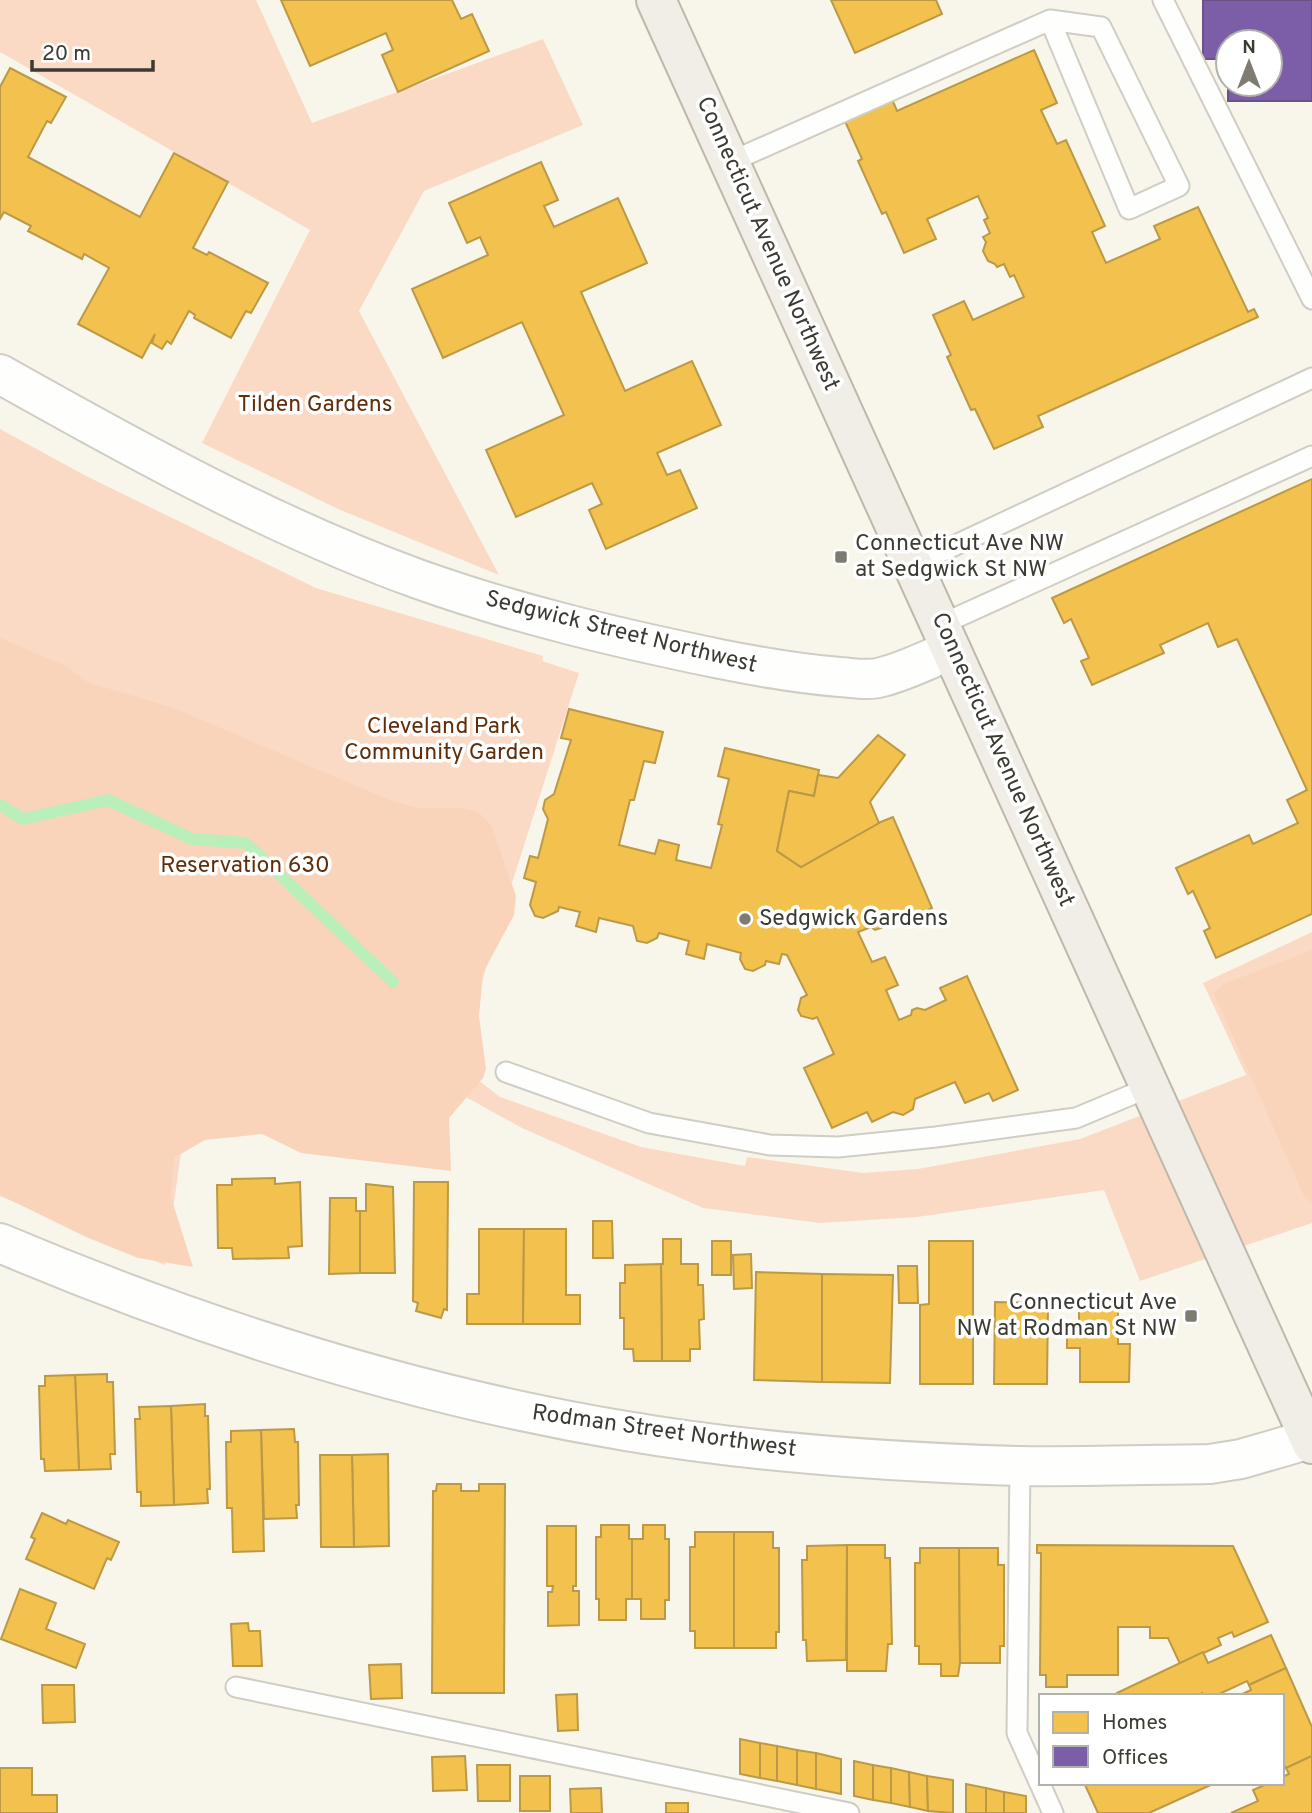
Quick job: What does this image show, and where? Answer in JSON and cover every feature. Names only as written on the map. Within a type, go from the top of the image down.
[{"type":"main road","name":"Connecticut Avenue Northwest","points":[[656,0],[1311,1441]]},
{"type":"street","name":"Sedgwick Street Northwest","points":[[0,374],[189,477],[276,519],[365,559],[505,607],[656,646],[762,668],[862,679],[881,678],[946,637]]},
{"type":"street","name":"Rodman Street Northwest","points":[[0,1243],[75,1275],[222,1329],[382,1378],[476,1401],[626,1432],[708,1443],[915,1462],[1020,1466],[1210,1464],[1311,1441]]},
{"type":"lane","points":[[1163,0],[1312,299]]},
{"type":"lane","points":[[730,163],[1050,20],[1101,27],[1179,186],[1129,209],[1050,20]]},
{"type":"lane","points":[[913,565],[1312,378]]},
{"type":"lane","points":[[946,637],[1312,456]]},
{"type":"lane","points":[[506,1072],[649,1123],[770,1145],[838,1147],[1076,1118],[1150,1087]]},
{"type":"lane","points":[[1020,1466],[1017,1733],[1039,1782]]},
{"type":"lane","points":[[236,1687],[849,1813]]},
{"type":"lane","points":[[1040,1785],[1053,1813]]},
{"type":"green space","name":"Tilden Gardens","points":[[0,0],[256,0],[312,123],[543,39],[583,125],[424,191],[359,311],[499,575],[338,509],[202,443],[310,230],[0,52]]},
{"type":"green space","name":"Reservation 630","points":[[0,429],[86,476],[316,588],[543,656],[542,661],[579,673],[512,883],[499,878],[505,903],[474,1009],[478,1080],[500,1097],[641,1147],[745,1166],[747,1157],[863,1173],[918,1169],[1080,1139],[1246,1075],[1203,983],[1312,932],[1312,1223],[1140,1281],[1104,1190],[917,1217],[820,1223],[703,1208],[522,1128],[444,1085],[184,1132],[165,1265],[0,1196]]},
{"type":"green space","points":[[0,638],[64,665],[87,682],[174,708],[392,801],[418,808],[462,808],[479,812],[492,827],[516,896],[514,915],[483,973],[479,1016],[486,1069],[483,1078],[449,1118],[451,1171],[301,1153],[262,1134],[205,1140],[174,1158],[171,1197],[193,1267],[138,1258],[86,1237],[0,1195]]},
{"type":"green space","points":[[1312,950],[1312,1203],[1304,1196],[1214,994],[1221,985]]},
{"type":"building: Homes","points":[[281,0],[452,0],[461,19],[472,14],[489,51],[398,92],[382,55],[393,50],[386,33],[310,66]]},
{"type":"building: Homes","points":[[831,0],[936,0],[942,14],[855,53]]},
{"type":"building: Homes","points":[[1034,50],[1057,103],[1041,110],[1057,144],[1066,140],[1105,226],[1092,232],[1106,263],[1160,239],[1154,226],[1198,207],[1248,312],[1254,309],[1258,317],[1038,416],[1043,427],[994,449],[975,409],[971,410],[947,357],[951,355],[933,315],[964,301],[973,320],[1024,297],[1014,275],[1010,277],[1004,264],[997,267],[988,261],[983,251],[986,242],[983,237],[990,233],[984,220],[988,218],[978,196],[927,219],[936,239],[904,253],[886,212],[882,214],[858,161],[862,159],[844,119],[892,99],[897,111]]},
{"type":"building: Homes","points":[[10,68],[66,97],[51,123],[47,121],[28,157],[140,217],[174,153],[228,182],[193,248],[207,255],[209,252],[268,283],[251,313],[246,311],[231,338],[194,318],[195,315],[189,311],[171,344],[167,341],[162,349],[152,343],[155,334],[142,358],[78,324],[109,268],[84,254],[82,259],[28,231],[31,226],[4,212],[0,219],[0,87]]},
{"type":"building: Homes","points":[[541,162],[558,200],[544,206],[554,227],[618,198],[647,263],[581,292],[625,391],[692,361],[721,425],[657,453],[667,475],[680,470],[697,508],[606,549],[589,510],[602,504],[592,483],[516,517],[486,450],[564,415],[522,322],[443,358],[412,289],[488,255],[480,237],[467,243],[449,203]]},
{"type":"building: Homes","points":[[1312,479],[1312,914],[1216,958],[1204,931],[1210,928],[1193,891],[1188,894],[1176,868],[1249,835],[1253,844],[1298,823],[1287,800],[1307,790],[1237,639],[1218,647],[1208,623],[1160,645],[1164,653],[1092,685],[1081,661],[1089,658],[1071,619],[1064,623],[1052,598]]},
{"type":"building: Homes","name":"Sedgwick Gardens","points":[[569,709],[663,732],[655,763],[644,761],[634,800],[630,800],[619,845],[655,854],[659,840],[679,845],[676,860],[711,868],[722,825],[718,824],[729,779],[718,776],[725,748],[819,770],[814,796],[789,791],[777,851],[801,867],[873,825],[893,817],[932,908],[912,919],[907,909],[885,920],[884,927],[875,930],[871,927],[858,932],[872,962],[885,957],[898,985],[886,990],[899,1020],[911,1015],[912,1010],[925,1010],[946,1000],[940,988],[967,976],[1018,1090],[993,1101],[989,1093],[965,1103],[955,1082],[915,1099],[913,1109],[903,1115],[893,1112],[872,1122],[867,1112],[832,1128],[804,1068],[834,1054],[817,1017],[813,1019],[801,1016],[798,1010],[801,998],[807,995],[787,955],[782,954],[779,964],[766,961],[765,965],[753,971],[745,969],[740,959],[741,953],[707,944],[704,959],[686,954],[689,941],[659,933],[657,938],[647,943],[637,941],[633,926],[599,918],[596,932],[576,926],[580,912],[559,907],[558,911],[543,918],[535,916],[530,905],[536,882],[524,878],[530,856],[538,858],[548,819],[543,809],[545,800],[554,794],[571,740],[561,738]]},
{"type":"building: Homes","points":[[878,735],[905,755],[870,802],[879,823],[801,867],[777,851],[789,791],[814,796],[818,775],[838,778]]},
{"type":"building: Homes","points":[[275,1178],[275,1184],[300,1182],[302,1246],[288,1247],[289,1258],[233,1259],[232,1248],[218,1248],[217,1185],[232,1185],[232,1179]]},
{"type":"building: Homes","points":[[414,1182],[448,1182],[447,1310],[444,1309],[441,1318],[416,1311],[418,1303],[413,1301]]},
{"type":"building: Homes","points":[[366,1184],[393,1187],[395,1273],[360,1273],[360,1211],[366,1211]]},
{"type":"building: Homes","points":[[330,1198],[356,1198],[356,1211],[360,1211],[360,1273],[329,1274]]},
{"type":"building: Homes","points":[[593,1221],[612,1221],[613,1258],[593,1258]]},
{"type":"building: Homes","points":[[479,1229],[524,1229],[523,1324],[467,1324],[467,1294],[479,1294]]},
{"type":"building: Homes","points":[[524,1229],[566,1229],[566,1295],[580,1295],[580,1324],[523,1324]]},
{"type":"building: Homes","points":[[663,1239],[681,1239],[681,1264],[698,1264],[698,1285],[703,1285],[704,1319],[699,1320],[700,1349],[690,1349],[690,1361],[662,1361]]},
{"type":"building: Homes","points":[[712,1241],[731,1241],[731,1275],[712,1275]]},
{"type":"building: Homes","points":[[929,1241],[973,1241],[973,1384],[920,1384],[920,1305],[929,1304]]},
{"type":"building: Homes","points":[[751,1254],[752,1288],[734,1289],[733,1255]]},
{"type":"building: Homes","points":[[661,1264],[662,1361],[634,1361],[633,1349],[624,1349],[624,1318],[620,1318],[620,1283],[625,1283],[625,1265]]},
{"type":"building: Homes","points":[[898,1266],[917,1266],[918,1303],[899,1303]]},
{"type":"building: Homes","points":[[756,1272],[822,1274],[822,1382],[754,1380]]},
{"type":"building: Homes","points":[[822,1274],[893,1275],[890,1383],[822,1382]]},
{"type":"building: Homes","points":[[995,1302],[1048,1303],[1047,1384],[994,1384]]},
{"type":"building: Homes","points":[[1079,1306],[1118,1306],[1118,1344],[1130,1344],[1129,1382],[1080,1382],[1080,1348],[1067,1348],[1067,1330],[1079,1330]]},
{"type":"building: Homes","points":[[107,1374],[107,1382],[113,1382],[115,1454],[110,1454],[111,1469],[79,1470],[75,1375]]},
{"type":"building: Homes","points":[[75,1375],[79,1470],[45,1471],[44,1459],[41,1459],[39,1386],[45,1386],[45,1376]]},
{"type":"building: Homes","points":[[205,1404],[205,1416],[208,1416],[208,1503],[174,1505],[171,1406]]},
{"type":"building: Homes","points":[[171,1406],[174,1505],[141,1506],[141,1492],[137,1492],[135,1419],[140,1419],[139,1407]]},
{"type":"building: Homes","points":[[294,1429],[295,1442],[298,1442],[297,1518],[264,1519],[261,1430]]},
{"type":"building: Homes","points":[[261,1430],[264,1551],[233,1552],[232,1508],[227,1508],[226,1442],[231,1442],[231,1431]]},
{"type":"building: Homes","points":[[388,1454],[389,1546],[354,1547],[352,1455]]},
{"type":"building: Homes","points":[[320,1455],[352,1455],[354,1547],[321,1547]]},
{"type":"building: Homes","points":[[437,1484],[461,1484],[461,1491],[479,1491],[479,1484],[505,1484],[504,1693],[432,1693],[433,1491],[436,1491]]},
{"type":"building: Homes","points":[[42,1513],[66,1524],[68,1520],[119,1542],[111,1560],[107,1558],[94,1589],[26,1559],[35,1539],[31,1537]]},
{"type":"building: Homes","points":[[601,1525],[629,1525],[629,1539],[632,1539],[632,1599],[626,1599],[626,1620],[599,1620],[599,1599],[596,1599],[596,1537],[601,1537]]},
{"type":"building: Homes","points":[[643,1525],[665,1525],[665,1539],[669,1539],[669,1600],[665,1600],[665,1619],[641,1619],[641,1599],[632,1599],[632,1539],[643,1539]]},
{"type":"building: Homes","points":[[547,1526],[576,1526],[576,1586],[573,1586],[573,1591],[579,1591],[579,1625],[548,1626],[548,1592],[552,1592],[553,1586],[547,1586]]},
{"type":"building: Homes","points":[[695,1532],[734,1532],[734,1648],[695,1648],[695,1631],[690,1631],[690,1547],[695,1547]]},
{"type":"building: Homes","points":[[734,1532],[773,1532],[773,1548],[779,1548],[779,1632],[776,1632],[776,1648],[734,1648]]},
{"type":"building: Homes","points":[[847,1545],[885,1545],[885,1558],[890,1558],[892,1644],[888,1644],[886,1671],[847,1671]]},
{"type":"building: Homes","points":[[847,1545],[846,1660],[807,1661],[806,1640],[803,1640],[802,1560],[807,1560],[807,1546]]},
{"type":"building: Homes","points":[[1037,1545],[1233,1546],[1268,1622],[1234,1637],[1232,1632],[1218,1638],[1221,1645],[1180,1664],[1168,1638],[1150,1638],[1150,1627],[1118,1627],[1118,1675],[1067,1675],[1067,1687],[1046,1687],[1046,1675],[1040,1675],[1041,1553],[1037,1553]]},
{"type":"building: Homes","points":[[920,1548],[959,1548],[958,1676],[941,1676],[941,1664],[919,1664],[919,1646],[915,1646],[915,1563],[920,1563]]},
{"type":"building: Homes","points":[[959,1548],[998,1548],[998,1565],[1004,1565],[1004,1646],[1000,1646],[1000,1663],[960,1663]]},
{"type":"building: Homes","points":[[20,1589],[56,1603],[46,1629],[85,1644],[76,1668],[1,1639]]},
{"type":"building: Homes","points":[[248,1623],[249,1631],[260,1631],[262,1666],[233,1666],[231,1624]]},
{"type":"building: Homes","points":[[1271,1635],[1286,1668],[1249,1685],[1247,1681],[1219,1694],[1117,1693],[1203,1652],[1208,1663]]},
{"type":"building: Homes","points":[[401,1664],[402,1698],[371,1699],[369,1665]]},
{"type":"building: Homes","points":[[1286,1668],[1312,1727],[1312,1756],[1286,1768],[1284,1694],[1242,1694],[1251,1690],[1249,1685]]},
{"type":"building: Homes","points":[[42,1685],[74,1685],[75,1722],[43,1723]]},
{"type":"building: Homes","points":[[577,1694],[578,1730],[558,1731],[556,1695]]},
{"type":"building: Homes","points":[[740,1739],[760,1743],[760,1778],[740,1774]]},
{"type":"building: Homes","points":[[760,1743],[777,1746],[777,1781],[760,1778]]},
{"type":"building: Homes","points":[[777,1746],[797,1750],[797,1785],[777,1781]]},
{"type":"building: Homes","points":[[797,1750],[816,1753],[816,1789],[797,1785]]},
{"type":"building: Homes","points":[[816,1753],[841,1759],[841,1794],[816,1789]]},
{"type":"building: Homes","points":[[465,1756],[467,1790],[433,1791],[432,1757]]},
{"type":"building: Homes","points":[[1312,1756],[1312,1813],[1231,1813],[1258,1801],[1253,1790],[1264,1785],[1284,1785],[1284,1776],[1289,1774],[1286,1768]]},
{"type":"building: Homes","points":[[854,1761],[873,1765],[873,1800],[854,1796]]},
{"type":"building: Homes","points":[[477,1765],[510,1765],[510,1801],[478,1801]]},
{"type":"building: Homes","points":[[873,1765],[891,1768],[891,1803],[873,1800]]},
{"type":"building: Homes","points":[[0,1768],[32,1768],[32,1795],[57,1795],[57,1813],[0,1813]]},
{"type":"building: Homes","points":[[891,1768],[909,1772],[910,1807],[891,1803]]},
{"type":"building: Homes","points":[[909,1772],[927,1776],[928,1811],[910,1807]]},
{"type":"building: Homes","points":[[520,1776],[550,1776],[550,1811],[520,1811]]},
{"type":"building: Homes","points":[[927,1776],[953,1780],[953,1813],[928,1811]]},
{"type":"building: Homes","points":[[966,1784],[986,1788],[986,1813],[966,1813]]},
{"type":"building: Homes","points":[[1085,1785],[1211,1785],[1149,1813],[1098,1813]]},
{"type":"building: Homes","points":[[601,1788],[602,1813],[571,1813],[570,1789]]},
{"type":"building: Homes","points":[[986,1788],[1004,1792],[1004,1813],[986,1813]]},
{"type":"building: Homes","points":[[1004,1792],[1026,1796],[1026,1813],[1004,1813]]},
{"type":"building: Homes","points":[[666,1803],[688,1803],[688,1813],[666,1813]]},
{"type":"building: Offices","points":[[1203,0],[1312,0],[1312,101],[1228,101],[1228,98],[1284,98],[1284,28],[1214,28],[1214,59],[1203,59]]},
{"type":"waterway","points":[[0,805],[23,819],[108,800],[192,839],[246,843],[393,982]]},
{"type":"place","name":"Connecticut Ave NW at Sedgwick St NW","points":[[841,557]]},
{"type":"place","name":"Sedgwick Gardens","points":[[745,919]]},
{"type":"place","name":"Connecticut Ave NW at Rodman St NW","points":[[1191,1316]]},
{"type":"park label","name":"Cleveland Park Community Garden","points":[[444,740]]}]
